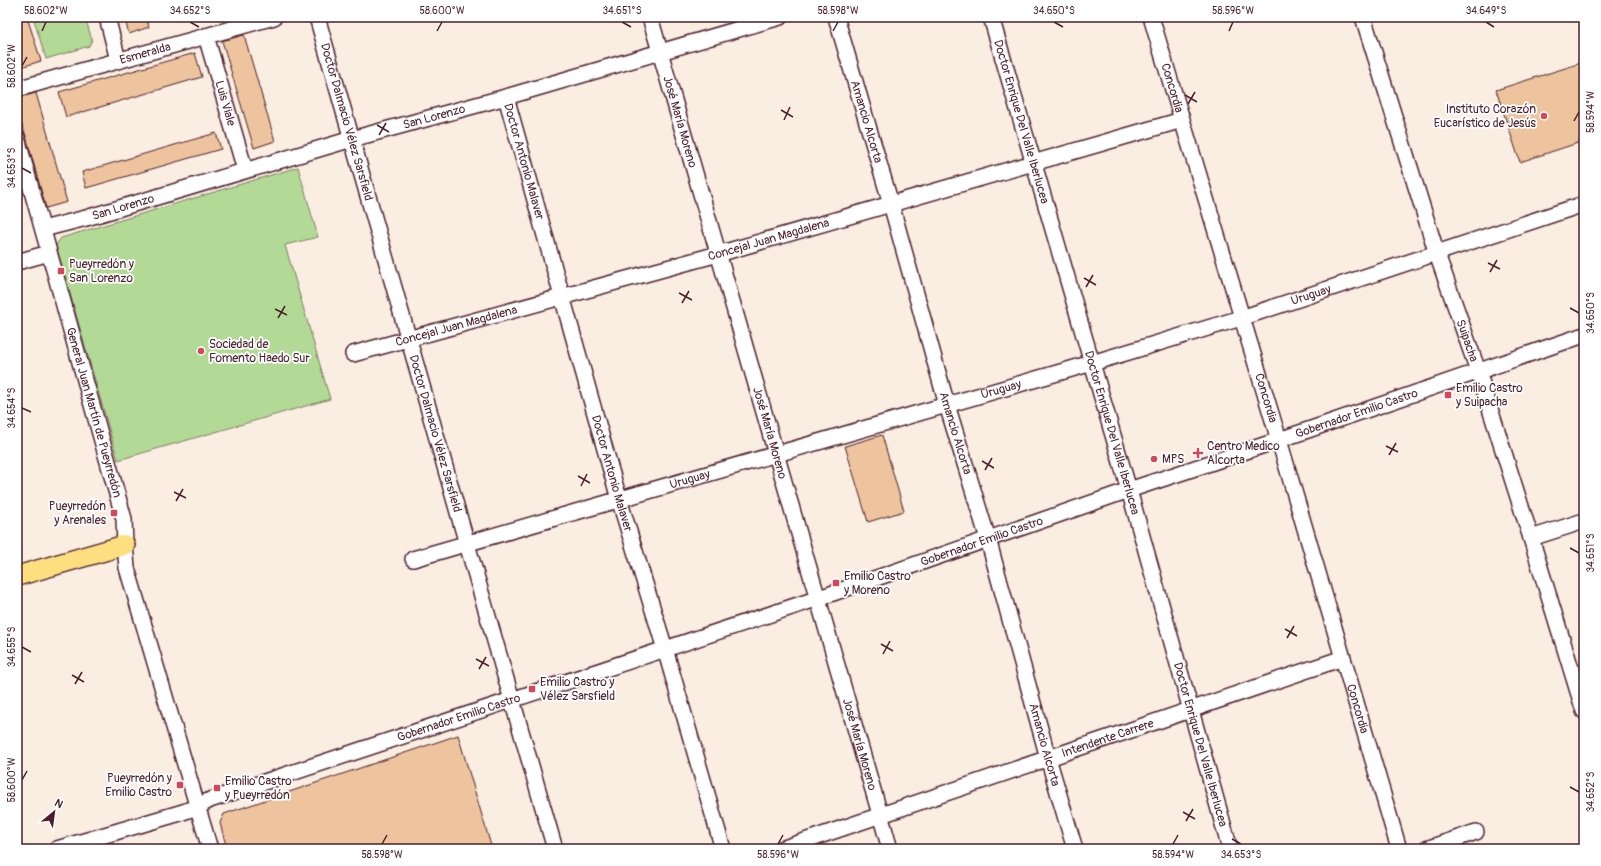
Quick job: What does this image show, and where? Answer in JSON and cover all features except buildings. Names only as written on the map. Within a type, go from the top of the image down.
[{"type":"main road","points":[[17,576],[124,545]]},
{"type":"street","points":[[107,17],[118,60]]},
{"type":"street","name":"Esmeralda","points":[[17,89],[274,17]]},
{"type":"street","name":"Doctor Dalmacio Vélez Sarsfield","points":[[317,17],[511,700],[555,849]]},
{"type":"street","name":"José María Moreno","points":[[650,17],[890,849]]},
{"type":"street","name":"San Lorenzo","points":[[43,229],[86,218],[352,139],[506,97],[780,17]]},
{"type":"street","name":"Amancio Alcorta","points":[[836,17],[891,204],[947,405],[988,539],[1048,758],[1075,849]]},
{"type":"street","name":"Doctor Enrique Del Valle Iberlucea","points":[[991,17],[1129,490],[1230,849]]},
{"type":"street","name":"Concordia","points":[[1151,17],[1279,440],[1399,849]]},
{"type":"street","name":"Suipacha","points":[[1363,17],[1437,254],[1478,371],[1531,538],[1579,675],[1584,711]]},
{"type":"street","name":"Luis Viale","points":[[206,36],[245,170]]},
{"type":"street","name":"Doctor Antonio Malaver","points":[[506,97],[619,499],[665,649],[723,849]]},
{"type":"street","name":"Concejal Juan Magdalena","points":[[353,354],[409,340],[718,254],[1182,120]]},
{"type":"street","name":"General Juan Martín de Pueyrredón","points":[[17,138],[124,518],[124,545],[127,568],[210,849]]},
{"type":"street","name":"Uruguay","points":[[413,559],[1092,363],[1241,318],[1584,204]]},
{"type":"street","points":[[17,262],[49,253]]},
{"type":"street","name":"Gobernador Emilio Castro","points":[[57,849],[197,807],[215,799],[818,598],[1584,335]]},
{"type":"street","points":[[1531,538],[1584,521]]},
{"type":"street","name":"Intendente Carrere","points":[[781,849],[1343,658]]},
{"type":"street","points":[[1426,849],[1476,832]]},
{"type":"green space","points":[[33,17],[85,17],[92,40],[89,46],[46,59]]},
{"type":"green space","name":"Sociedad de Fomento Haedo Sur","points":[[298,167],[318,237],[285,245],[330,399],[118,460],[56,245],[61,238]]},
{"type":"place","name":"Instituto Corazón Eucarístico de Jesús","points":[[1544,116]]},
{"type":"place","name":"Pueyrredón y San Lorenzo","points":[[61,271]]},
{"type":"place","name":"Sociedad de Fomento Haedo Sur","points":[[201,351]]},
{"type":"place","name":"Emilio Castro y Suipacha","points":[[1448,395]]},
{"type":"place","name":"Centro Medico Alcorta","points":[[1198,453]]},
{"type":"place","name":"MPS","points":[[1154,459]]},
{"type":"place","name":"Pueyrredón y Arenales","points":[[114,513]]},
{"type":"place","name":"Emilio Castro y Moreno","points":[[836,583]]},
{"type":"place","name":"Emilio Castro y Vélez Sarsfield","points":[[532,689]]},
{"type":"place","name":"Pueyrredón y Emilio Castro","points":[[180,785]]},
{"type":"place","name":"Emilio Castro y Pueyrredón","points":[[217,788]]}]
